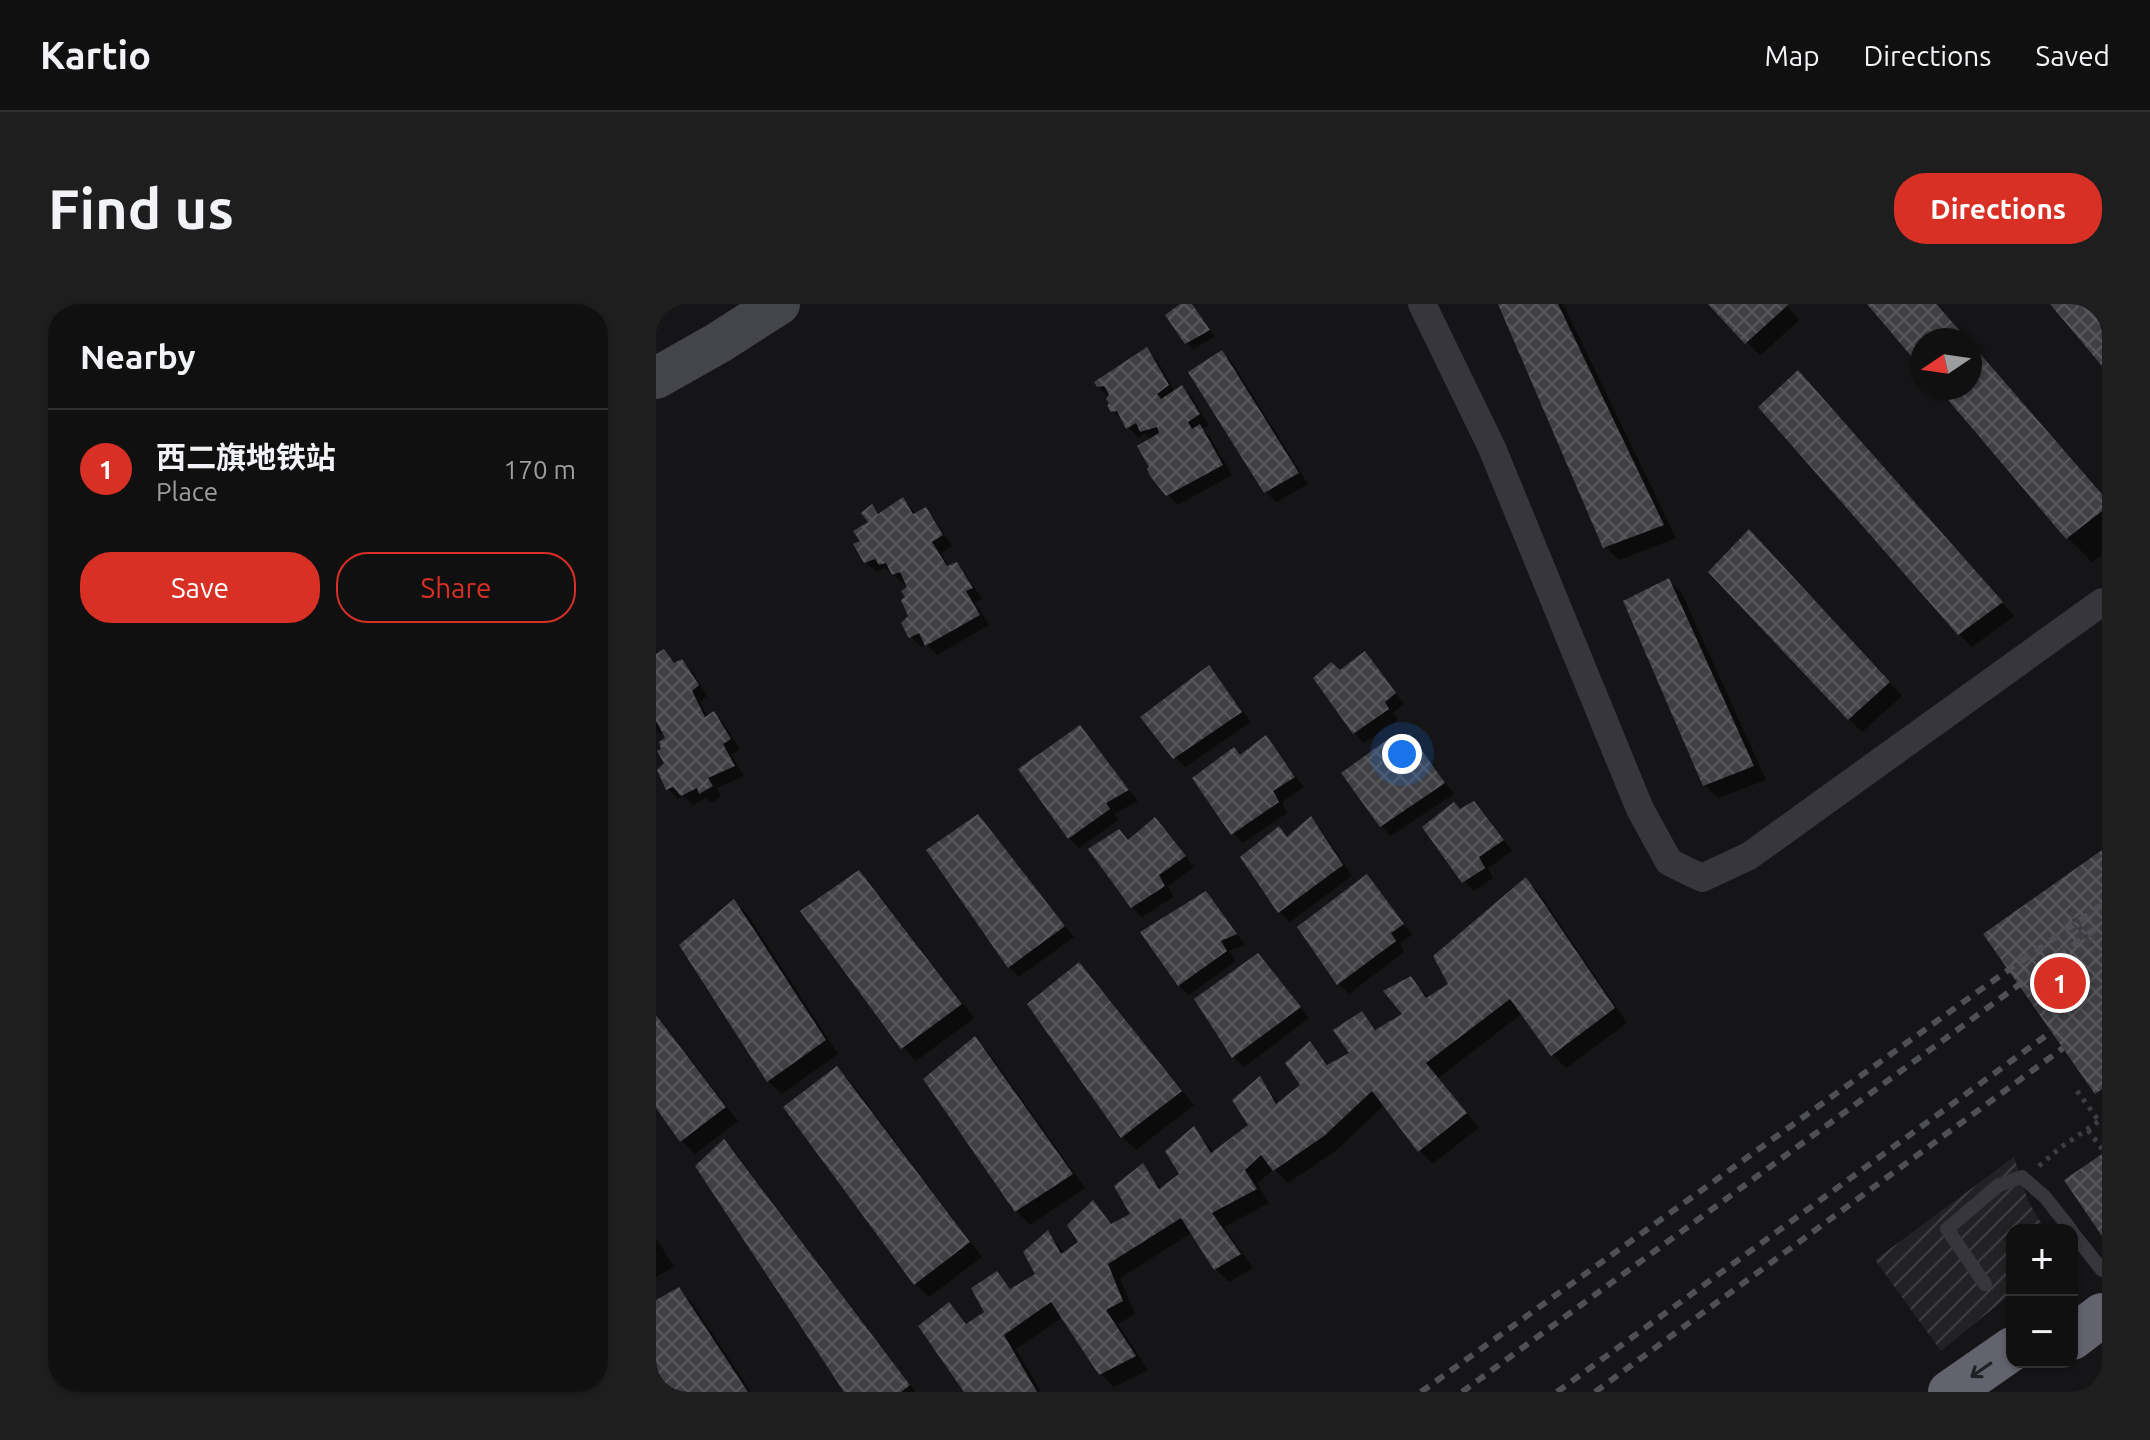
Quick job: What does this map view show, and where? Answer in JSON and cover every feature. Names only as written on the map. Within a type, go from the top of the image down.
[{"type":"highway","points":[[2078,1305],[2102,1289]]},
{"type":"highway","points":[[2078,1333],[2102,1315]]},
{"type":"highway","points":[[1950,1392],[2006,1353]]},
{"type":"highway","points":[[2002,1392],[2033,1368]]},
{"type":"street","points":[[656,378],[779,304]]},
{"type":"street","points":[[1422,304],[1492,448],[1640,809],[1669,862],[1702,878],[1749,856],[2102,602]]},
{"type":"lane","points":[[1985,1284],[1947,1229],[1999,1185],[2022,1177],[2065,1224]]},
{"type":"lane","points":[[2078,1240],[2102,1270]]},
{"type":"path","points":[[2068,910],[2102,961]]},
{"type":"path","points":[[2033,1187],[2038,1167],[2101,1120],[2077,1091]]},
{"type":"path","points":[[2088,1130],[2102,1149]]},
{"type":"shaded area","points":[[2014,1157],[2028,1201],[2041,1224],[2006,1224],[2006,1298],[1941,1351],[1875,1260]]},
{"type":"building","points":[[1180,304],[1192,304],[1210,330],[1185,344],[1165,315]]},
{"type":"building","points":[[1498,304],[1558,304],[1664,525],[1603,548]]},
{"type":"building","points":[[1708,304],[1789,304],[1745,344]]},
{"type":"building","points":[[1867,304],[1936,304],[1957,328],[1910,328],[1910,355]]},
{"type":"building","points":[[2050,304],[2102,304],[2102,366]]},
{"type":"building","points":[[1147,347],[1169,385],[1157,394],[1161,399],[1182,385],[1200,414],[1188,422],[1192,429],[1200,424],[1223,465],[1166,496],[1150,476],[1149,467],[1137,446],[1159,433],[1157,427],[1140,432],[1136,423],[1126,429],[1117,411],[1111,412],[1107,406],[1109,395],[1104,386],[1097,387],[1094,382]]},
{"type":"building","points":[[1222,350],[1299,473],[1264,493],[1188,372]]},
{"type":"building","points":[[1982,356],[2102,494],[2102,511],[2066,539],[1948,400],[1982,400]]},
{"type":"building","points":[[1798,370],[2003,602],[1958,635],[1758,407]]},
{"type":"building","points":[[903,497],[913,514],[926,507],[943,535],[932,542],[947,566],[957,562],[973,588],[966,591],[980,615],[925,646],[919,633],[909,638],[901,623],[908,616],[901,600],[905,597],[901,591],[907,587],[900,572],[892,575],[886,563],[879,565],[875,559],[864,563],[853,544],[860,541],[853,531],[868,522],[861,513],[872,504],[878,514]]},
{"type":"building","points":[[1749,529],[1890,682],[1848,720],[1708,572]]},
{"type":"building","points":[[1669,578],[1754,766],[1703,786],[1623,601]]},
{"type":"building","points":[[664,649],[674,663],[682,659],[699,685],[692,691],[705,717],[714,711],[731,739],[723,744],[735,766],[708,778],[713,786],[699,794],[697,788],[681,796],[673,787],[666,790],[657,770],[664,763],[657,751],[661,749],[659,742],[665,738],[656,721],[656,654]]},
{"type":"building","points":[[1365,651],[1396,693],[1385,702],[1389,709],[1353,734],[1313,678],[1331,662],[1340,670]]},
{"type":"building","points":[[1209,665],[1242,712],[1173,759],[1140,717]]},
{"type":"building","points":[[1080,725],[1129,790],[1106,803],[1110,809],[1068,839],[1018,769]]},
{"type":"building","points":[[1410,734],[1445,783],[1380,827],[1341,773],[1391,737],[1397,743]]},
{"type":"building","points":[[1266,735],[1295,777],[1273,791],[1279,802],[1231,835],[1192,778],[1234,747],[1240,755]]},
{"type":"building","points":[[1474,801],[1504,840],[1479,857],[1485,868],[1462,883],[1422,827],[1454,802],[1460,809]]},
{"type":"building","points":[[978,814],[1065,926],[1008,968],[926,850]]},
{"type":"building","points":[[1311,816],[1343,865],[1278,913],[1240,857],[1279,826],[1287,837]]},
{"type":"building","points":[[1155,817],[1186,856],[1159,875],[1165,886],[1131,908],[1088,849],[1119,829],[1128,840]]},
{"type":"building","points":[[2102,850],[2102,1089],[2095,1094],[1983,934]]},
{"type":"building","points":[[859,870],[962,1004],[901,1049],[800,911]]},
{"type":"building","points":[[1367,874],[1404,924],[1391,933],[1396,941],[1337,985],[1297,927]]},
{"type":"building","points":[[1526,877],[1615,1008],[1551,1056],[1510,999],[1426,1063],[1467,1113],[1418,1152],[1372,1091],[1324,1136],[1273,1171],[1261,1155],[1245,1170],[1257,1189],[1212,1213],[1241,1254],[1214,1270],[1181,1218],[1108,1264],[1123,1301],[1106,1310],[1136,1356],[1099,1375],[1051,1302],[1004,1335],[1037,1392],[964,1392],[918,1326],[949,1302],[966,1324],[984,1312],[971,1288],[997,1271],[1010,1289],[1035,1274],[1023,1252],[1048,1230],[1061,1254],[1078,1242],[1067,1225],[1093,1200],[1111,1224],[1130,1214],[1114,1186],[1143,1163],[1159,1189],[1179,1174],[1165,1151],[1194,1126],[1211,1153],[1248,1125],[1232,1100],[1260,1076],[1276,1104],[1300,1085],[1285,1063],[1310,1041],[1327,1065],[1349,1053],[1333,1030],[1362,1011],[1375,1030],[1402,1014],[1383,991],[1411,976],[1426,998],[1448,984],[1433,956]]},
{"type":"building","points":[[1206,891],[1237,934],[1221,941],[1227,951],[1178,986],[1140,932]]},
{"type":"building","points":[[734,899],[826,1040],[767,1082],[679,945]]},
{"type":"building","points":[[1258,953],[1301,1007],[1232,1058],[1194,999]]},
{"type":"building","points":[[1079,962],[1182,1091],[1121,1138],[1027,1004]]},
{"type":"building","points":[[656,1015],[726,1107],[680,1142],[656,1108]]},
{"type":"building","points":[[975,1036],[1073,1174],[1015,1212],[923,1079]]},
{"type":"building","points":[[837,1066],[970,1242],[914,1285],[783,1107]]},
{"type":"building","points":[[724,1139],[910,1385],[901,1392],[844,1392],[695,1166]]},
{"type":"building","points":[[2102,1154],[2102,1236],[2064,1180]]},
{"type":"building","points":[[679,1287],[748,1392],[662,1392],[656,1382],[656,1300]]},
{"type":"railway","points":[[1421,1392],[2102,905]]},
{"type":"railway","points":[[1462,1392],[2102,924]]},
{"type":"railway","points":[[1557,1392],[2051,1032]]},
{"type":"railway","points":[[1595,1392],[2063,1048]]},
{"type":"place","name":"西二旗地铁站","points":[[2060,983]]}]
